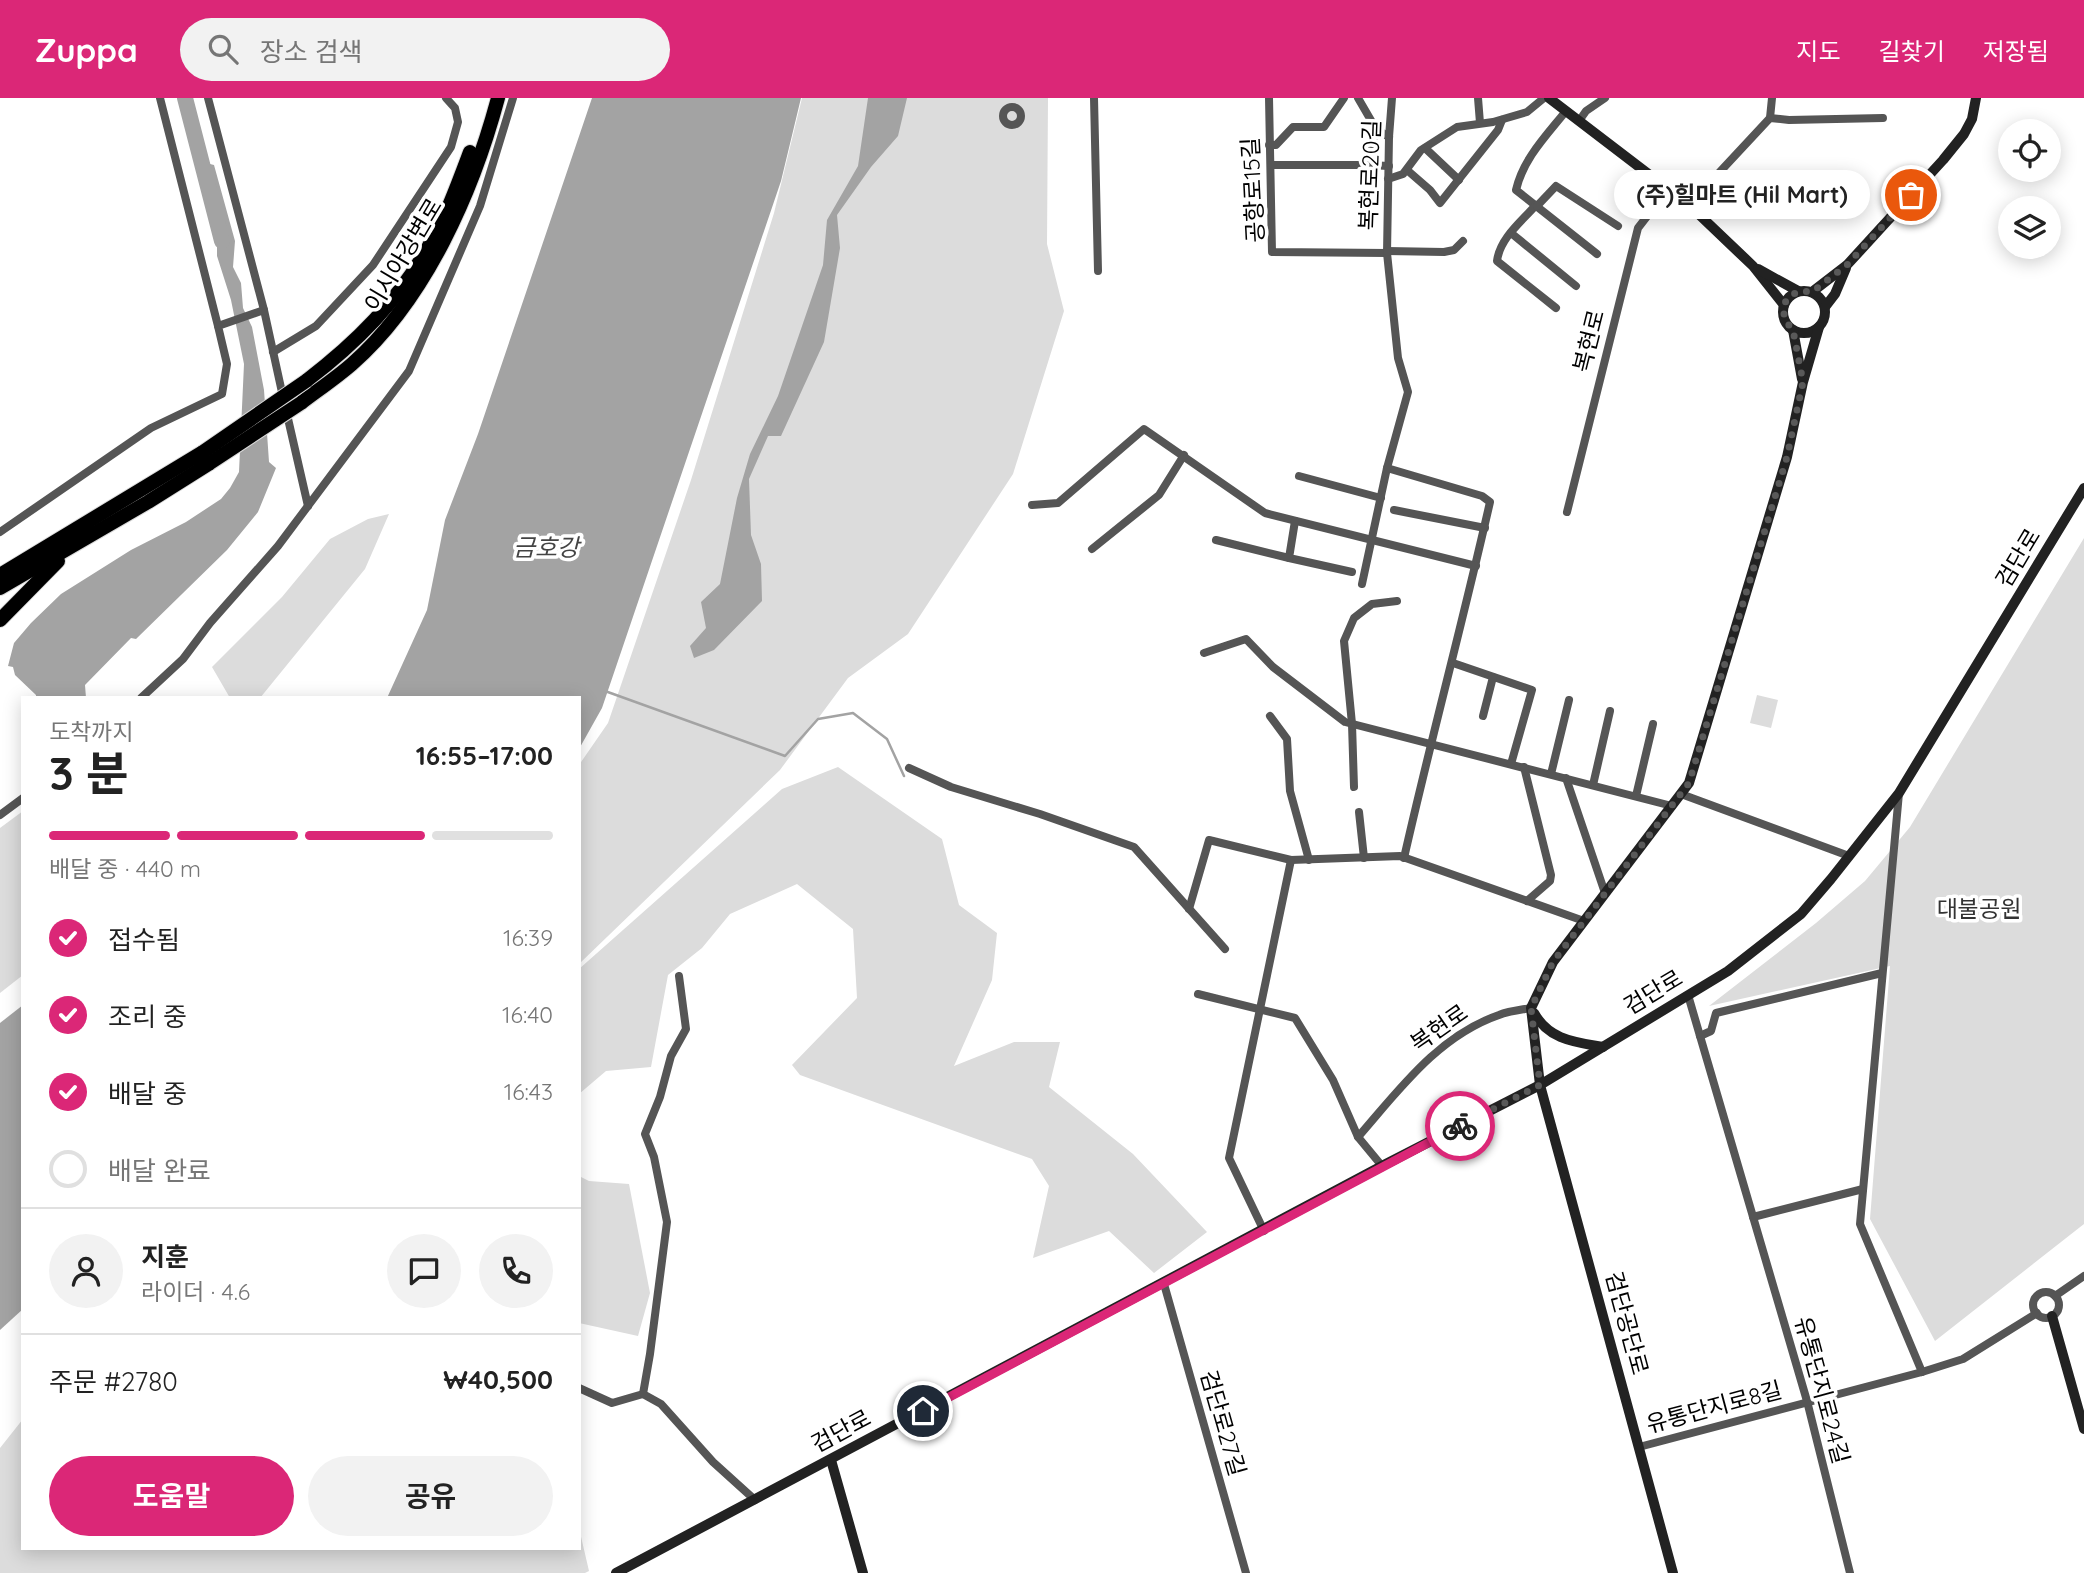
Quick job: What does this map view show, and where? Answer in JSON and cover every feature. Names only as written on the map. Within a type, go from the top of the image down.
[{"type":"highway","name":"이시아강변로","points":[[206,458],[343,352],[389,305],[429,246],[447,210],[474,144],[488,98]]},
{"type":"highway","name":"이시아강변로","points":[[206,458],[301,403],[353,363],[394,320],[457,215],[498,98]]},
{"type":"highway","points":[[0,589],[73,546],[206,458]]},
{"type":"highway","points":[[0,575],[206,458]]},
{"type":"highway","points":[[0,620],[73,546]]},
{"type":"main road","points":[[1547,98],[1689,205],[1753,266],[1784,305]]},
{"type":"main road","points":[[1812,292],[1847,265],[1964,134],[1972,119],[1976,98]]},
{"type":"main road","points":[[1540,1085],[1531,1008],[1553,962],[1689,783],[1787,457],[1803,382],[1825,307],[1835,294],[1847,265]]},
{"type":"main road","points":[[1753,266],[1798,291],[1812,292],[1820,298],[1825,307]]},
{"type":"main road","points":[[1798,291],[1787,299],[1784,319],[1793,330],[1803,382]]},
{"type":"main road","points":[[1793,330],[1806,333],[1819,327]]},
{"type":"main road","name":"검단로","points":[[616,1573],[1382,1166],[1540,1085],[1728,971],[1801,914],[1899,793],[2084,488]]},
{"type":"main road","points":[[1531,1008],[1541,1026],[1564,1040],[1602,1047]]},
{"type":"main road","name":"검단공단로","points":[[1540,1085],[1673,1573]]},
{"type":"main road","points":[[2052,1317],[2084,1429]]},
{"type":"main road","points":[[831,1460],[863,1573]]},
{"type":"street","points":[[0,532],[151,428],[222,394],[227,364],[160,98]]},
{"type":"street","points":[[208,98],[264,310],[308,506]]},
{"type":"street","points":[[273,352],[316,326],[373,265],[451,147],[458,122],[455,108],[446,98]]},
{"type":"street","points":[[143,696],[183,659],[210,623],[278,546],[409,371],[480,206],[513,98]]},
{"type":"street","points":[[1012,107],[1016,98]]},
{"type":"street","points":[[1094,98],[1098,271]]},
{"type":"street","name":"공항로15길","points":[[1269,98],[1272,252],[1387,252]]},
{"type":"street","points":[[1269,145],[1276,145],[1293,127],[1324,127],[1344,98]]},
{"type":"street","points":[[1357,98],[1376,128],[1389,137]]},
{"type":"street","name":"복현로20길","points":[[1362,584],[1387,468],[1408,392],[1398,358],[1387,252],[1392,98]]},
{"type":"street","points":[[1478,98],[1480,123]]},
{"type":"street","points":[[1388,179],[1403,174],[1425,148],[1457,127],[1502,120],[1527,112],[1547,98]]},
{"type":"street","points":[[1579,121],[1586,111],[1605,98]]},
{"type":"street","points":[[1689,205],[1770,117],[1772,98]]},
{"type":"street","points":[[1566,110],[1520,172],[1516,190],[1597,254]]},
{"type":"street","points":[[1770,117],[1789,120],[1883,118]]},
{"type":"street","points":[[1407,170],[1430,190],[1440,203],[1498,130],[1502,120]]},
{"type":"street","points":[[1368,165],[1376,128]]},
{"type":"street","points":[[1425,148],[1459,180]]},
{"type":"street","points":[[1271,166],[1389,166]]},
{"type":"street","points":[[1556,308],[1497,261],[1498,250],[1556,186],[1618,226]]},
{"type":"street","name":"복현로","points":[[1567,512],[1638,228],[1669,188]]},
{"type":"street","points":[[1511,233],[1576,286]]},
{"type":"street","points":[[1387,252],[1444,252],[1454,250],[1463,241]]},
{"type":"street","points":[[218,326],[264,310]]},
{"type":"street","points":[[1032,505],[1058,503],[1144,429],[1265,513],[1476,566]]},
{"type":"street","points":[[1092,549],[1159,495],[1184,455]]},
{"type":"street","points":[[1387,468],[1482,496],[1490,502],[1404,858]]},
{"type":"street","points":[[1299,476],[1381,498]]},
{"type":"street","points":[[1394,510],[1485,528]]},
{"type":"street","points":[[1289,558],[1295,521]]},
{"type":"street","points":[[1216,540],[1352,572]]},
{"type":"street","points":[[1354,787],[1352,724],[1344,641],[1354,618],[1372,604],[1397,601]]},
{"type":"street","points":[[1204,653],[1246,639],[1273,667],[1345,722],[1672,806]]},
{"type":"street","points":[[1453,663],[1532,690],[1511,764]]},
{"type":"street","points":[[1483,716],[1493,677]]},
{"type":"street","points":[[1551,774],[1569,700]]},
{"type":"street","points":[[1593,785],[1609,711]]},
{"type":"street","points":[[1270,716],[1287,739],[1290,791],[1309,860]]},
{"type":"street","points":[[1636,796],[1653,724]]},
{"type":"street","points":[[1524,767],[1551,875],[1550,881],[1527,901]]},
{"type":"street","points":[[909,768],[951,787],[1040,814],[1133,847],[1225,949]]},
{"type":"street","points":[[1566,778],[1605,893]]},
{"type":"street","name":"검단로","points":[[1899,793],[1860,1224],[1922,1372]]},
{"type":"street","points":[[1681,794],[1849,856]]},
{"type":"street","points":[[0,815],[21,800]]},
{"type":"street","points":[[1359,812],[1364,858]]},
{"type":"street","points":[[1189,909],[1209,840],[1291,860],[1404,858],[1584,920]]},
{"type":"street","points":[[1264,1231],[1229,1158],[1291,860]]},
{"type":"street","points":[[1700,1037],[1711,1031],[1716,1013],[1882,973]]},
{"type":"street","points":[[642,1394],[650,1354],[667,1222],[654,1157],[645,1134],[660,1097],[671,1056],[687,1029],[679,976]]},
{"type":"street","points":[[1198,994],[1295,1018],[1333,1080],[1358,1137],[1382,1166]]},
{"type":"street","name":"유통단지로24길","points":[[1688,995],[1807,1401],[1850,1573]]},
{"type":"street","name":"복현로","points":[[1358,1137],[1427,1058],[1468,1030],[1499,1015],[1531,1008]]},
{"type":"street","points":[[1753,1217],[1863,1189]]},
{"type":"street","points":[[2055,1296],[2084,1276]]},
{"type":"street","name":"검단로27길","points":[[1164,1284],[1246,1573]]},
{"type":"street","points":[[2047,1292],[2055,1296],[2059,1307],[2052,1317],[2043,1317],[2037,1313],[2034,1305],[2039,1294],[2047,1292]]},
{"type":"street","name":"유통단지로8길","points":[[1639,1447],[1963,1359],[2037,1313]]},
{"type":"street","points":[[581,1389],[612,1403],[642,1394],[661,1404],[713,1462],[755,1500]]},
{"type":"green space","points":[[802,98],[1048,98],[1047,244],[1064,311],[1013,474],[908,634],[848,678],[780,770],[581,962],[581,762],[608,723],[691,480],[774,213]]},
{"type":"green space","points":[[389,514],[365,569],[262,696],[229,696],[212,667],[282,597],[330,539],[368,519]]},
{"type":"green space","name":"대불공원","points":[[2084,538],[2084,1224],[1935,1341],[1870,1219],[1890,966],[1709,1006],[1816,923],[1865,881],[1910,827]]},
{"type":"green space","points":[[1757,695],[1778,700],[1771,728],[1750,723]]},
{"type":"green space","points":[[838,767],[942,839],[959,905],[997,933],[992,980],[954,1066],[1014,1042],[1060,1042],[1049,1087],[1133,1154],[1207,1232],[1154,1273],[1109,1231],[1033,1258],[1049,1186],[1032,1159],[800,1075],[792,1065],[857,998],[853,929],[797,884],[730,914],[702,948],[668,975],[651,1067],[606,1071],[581,1092],[581,967],[782,789]]},
{"type":"green space","points":[[21,812],[21,977],[0,993],[0,828]]},
{"type":"green space","points":[[581,1177],[589,1181],[629,1184],[650,1293],[638,1336],[581,1323]]},
{"type":"green space","points":[[21,1422],[21,1550],[581,1550],[581,1537],[589,1571],[0,1573],[0,1448]]},
{"type":"water","name":"금호강","points":[[592,98],[801,98],[781,181],[602,708],[581,745],[581,696],[388,696],[427,610],[445,520],[478,434]]},
{"type":"water","points":[[868,98],[907,98],[898,136],[871,167],[837,215],[840,248],[824,342],[781,436],[768,436],[749,479],[751,535],[761,564],[762,601],[714,650],[694,658],[690,646],[706,628],[701,602],[720,584],[737,498],[750,454],[778,396],[823,265],[827,220],[858,166]]},
{"type":"water","points":[[206,163],[214,165],[235,241],[233,267],[241,283],[243,308],[252,327],[264,390],[269,462],[276,468],[258,512],[227,550],[136,639],[131,638],[85,685],[86,696],[36,696],[15,675],[13,667],[8,666],[14,643],[31,623],[61,594],[221,499],[239,472],[244,364],[231,300],[217,256],[217,221]]},
{"type":"water","points":[[21,1007],[21,1311],[0,1330],[0,1023]]},
{"type":"waterway","points":[[185,98],[222,241]]},
{"type":"waterway","points":[[605,691],[785,756],[818,719],[853,713],[887,739],[904,776]]},
{"type":"way so far","points":[[1460,1126],[1540,1085],[1531,1008],[1553,962],[1689,783],[1787,457],[1803,382],[1793,330],[1784,319],[1784,305],[1792,294],[1798,291],[1812,292],[1847,265],[1911,195]]},
{"type":"place","name":"(주)힐마트 (Hil Mart)","points":[[1911,195]]},
{"type":"route","points":[[923,1411],[1460,1126]]}]
